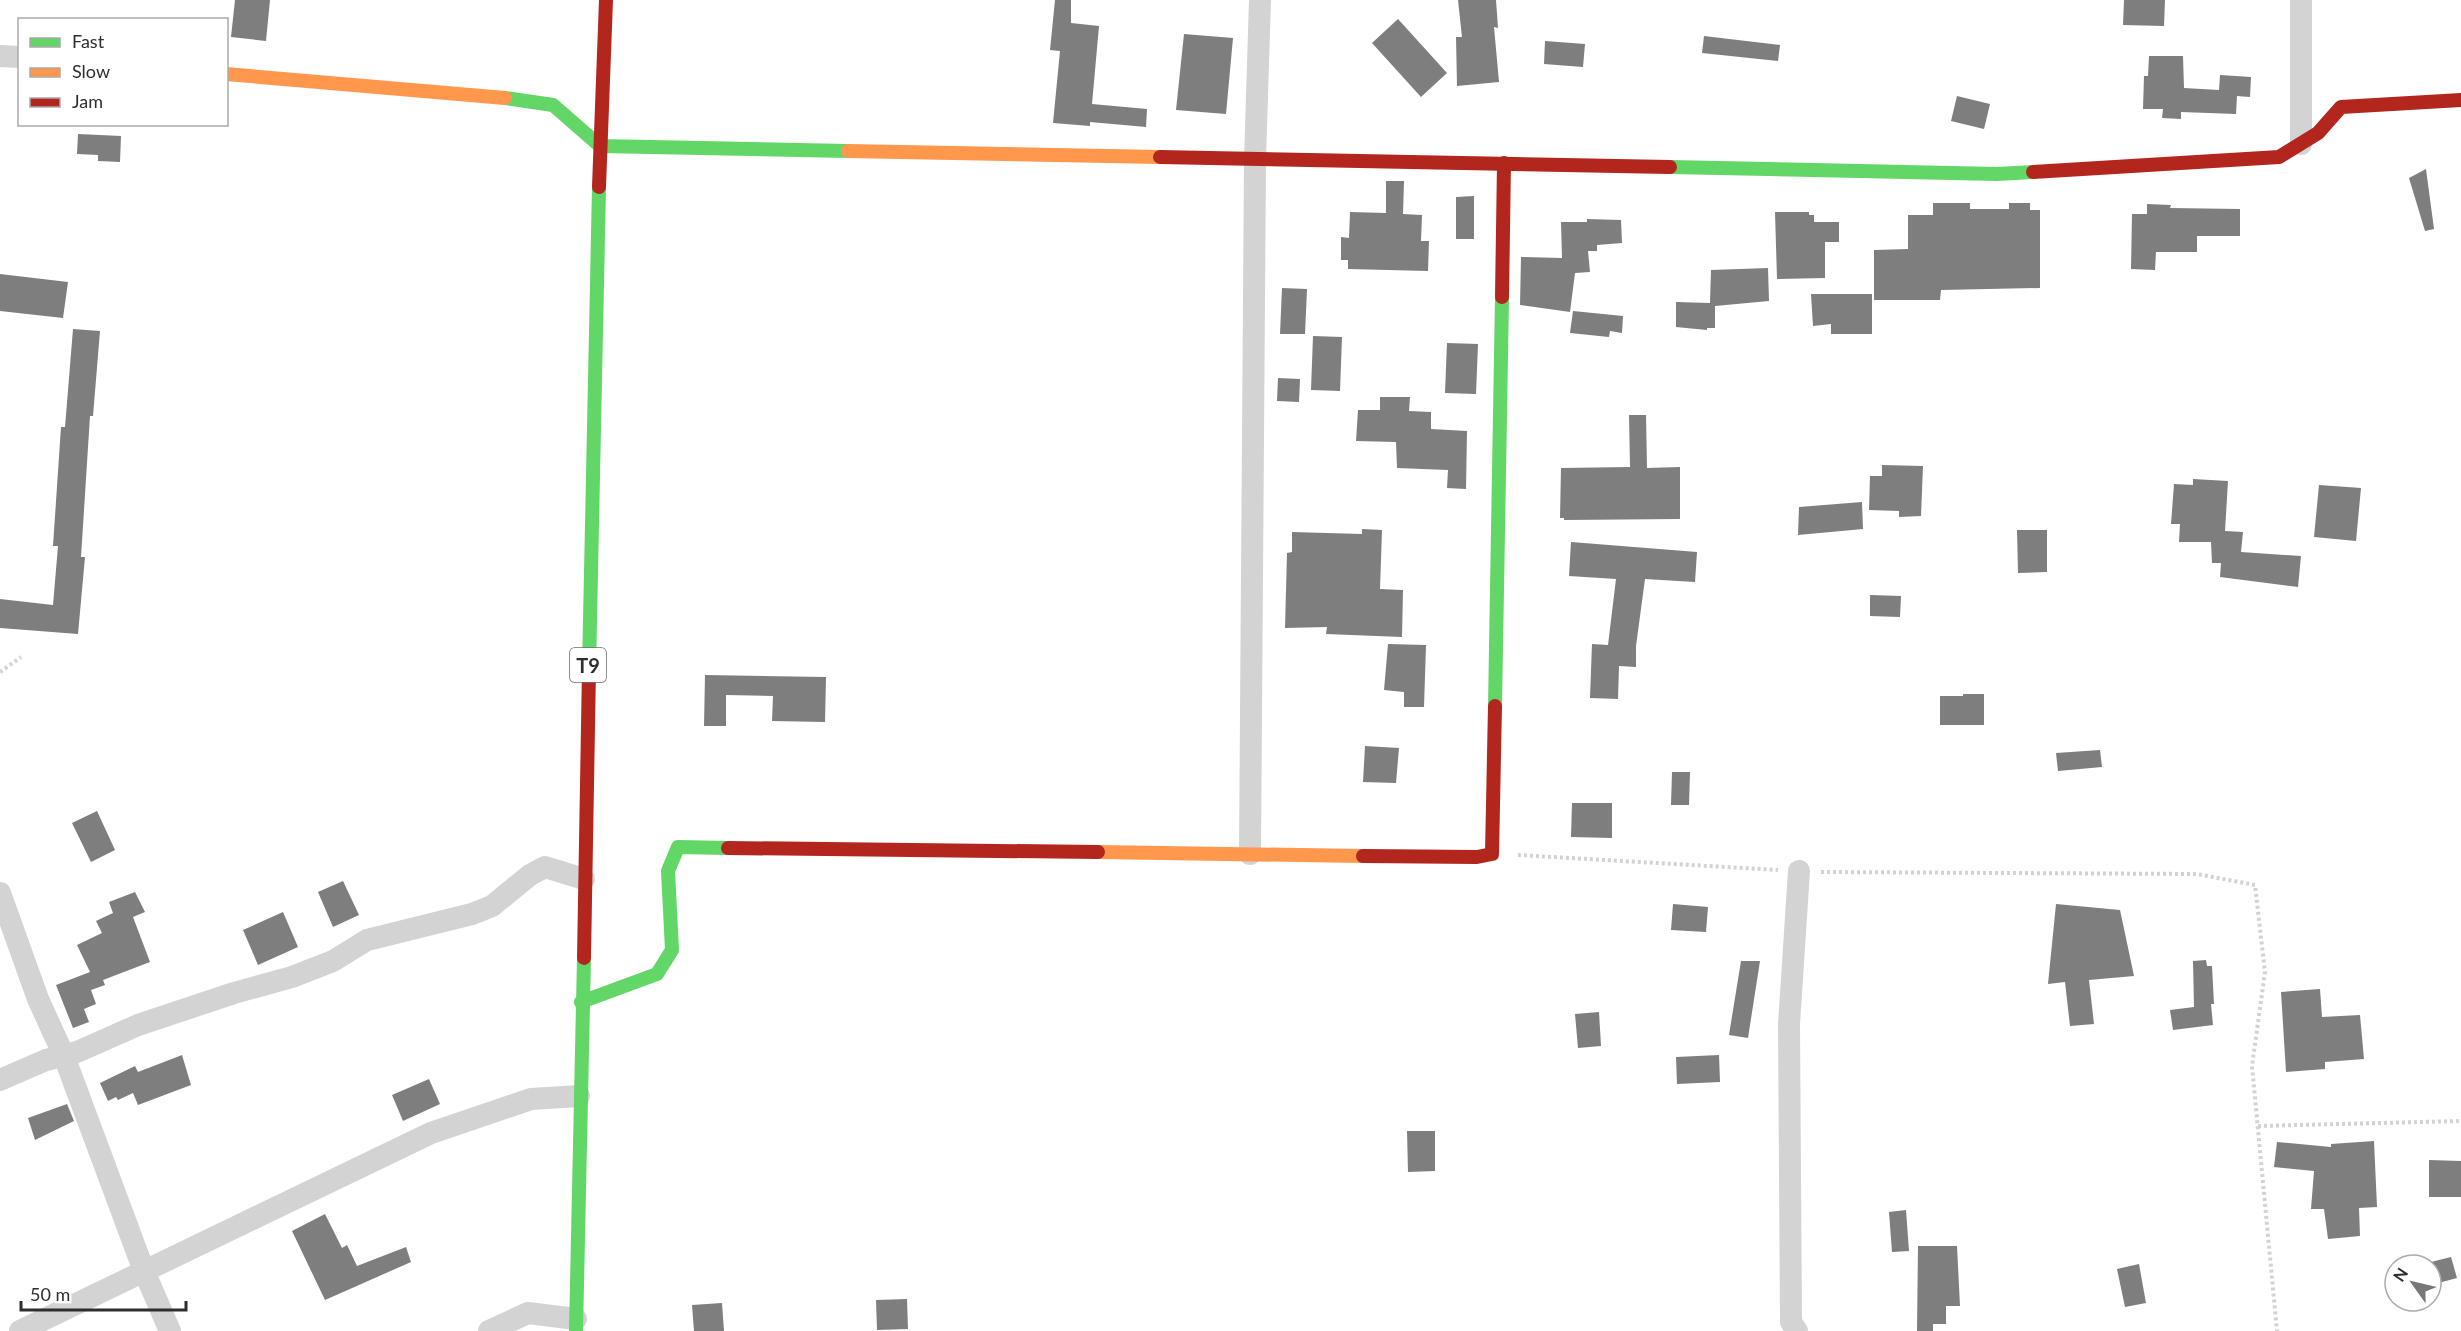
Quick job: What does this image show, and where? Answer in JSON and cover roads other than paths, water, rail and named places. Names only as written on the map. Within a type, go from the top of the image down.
[{"type":"main road","name":"T9","points":[[576,1325],[600,146],[606,0]]},
{"type":"main road","points":[[228,74],[506,98],[553,105],[600,146],[1996,174],[2279,157],[2318,133],[2341,107],[2461,100]]},
{"type":"main road","points":[[581,1002],[657,975],[672,950],[667,891],[668,871],[678,847],[1477,857],[1492,854],[1504,164]]},
{"type":"street","points":[[1250,854],[1255,160],[1260,0]]},
{"type":"street","points":[[2301,0],[2301,144]]},
{"type":"street","points":[[0,56],[18,57]]},
{"type":"street","points":[[0,1080],[46,1060],[64,1056],[138,1024],[292,977],[333,960],[368,940],[471,914],[492,906],[530,875],[545,867],[584,879]]},
{"type":"street","points":[[1797,1331],[1791,1322],[1789,1024],[1799,871]]},
{"type":"street","points":[[0,892],[38,999],[64,1056],[144,1271],[170,1331]]},
{"type":"street","points":[[20,1331],[430,1133],[531,1099],[579,1096]]},
{"type":"street","points":[[489,1331],[528,1314],[576,1325]]}]
